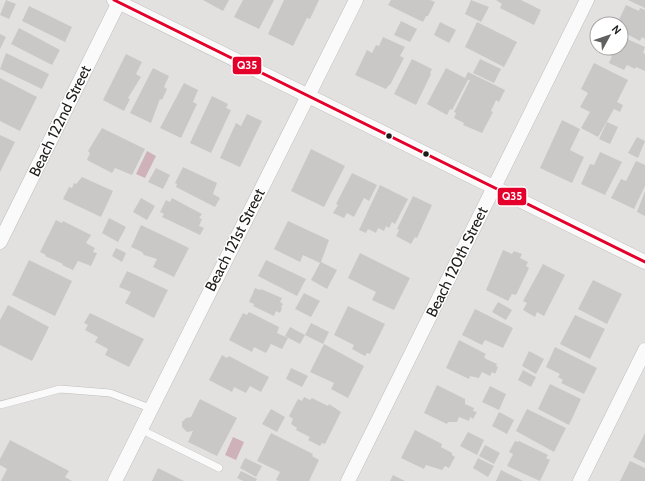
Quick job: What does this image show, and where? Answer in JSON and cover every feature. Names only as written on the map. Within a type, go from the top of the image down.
[{"type":"street","name":"Beach 121st Street","points":[[115,481],[150,408],[356,0]]},
{"type":"street","name":"Beach 120th Street","points":[[348,481],[587,0]]},
{"type":"street","points":[[118,1],[645,262]]},
{"type":"street","name":"Beach 122nd Street","points":[[0,242],[118,1]]},
{"type":"street","points":[[580,481],[645,350]]},
{"type":"lane","points":[[0,405],[60,390],[110,393],[150,408]]},
{"type":"lane","points":[[140,429],[219,468]]},
{"type":"shaded area","points":[[147,151],[156,156],[145,178],[136,174]]},
{"type":"shaded area","points":[[233,437],[244,442],[236,460],[225,455]]},
{"type":"building","points":[[6,0],[16,4],[9,19],[0,15]]},
{"type":"building","points":[[203,0],[229,0],[223,11]]},
{"type":"building","points":[[243,0],[274,0],[259,29],[234,17]]},
{"type":"building","points":[[284,0],[319,0],[310,19],[307,18],[293,46],[268,34]]},
{"type":"building","points":[[391,0],[430,0],[435,2],[428,16],[426,16],[423,22],[388,5]]},
{"type":"building","points":[[471,0],[489,7],[481,22],[465,14]]},
{"type":"building","points":[[496,0],[521,0],[541,10],[534,25],[500,8],[502,4]]},
{"type":"building","points":[[628,0],[645,0],[645,8]]},
{"type":"building","points":[[626,5],[639,11],[640,8],[645,10],[645,39],[642,37],[640,41],[629,35],[629,16],[621,16]]},
{"type":"building","points":[[29,6],[72,27],[65,42],[22,21]]},
{"type":"building","points":[[401,21],[417,29],[410,42],[394,35]]},
{"type":"building","points":[[440,22],[456,30],[449,43],[434,35]]},
{"type":"building","points":[[477,22],[517,42],[504,67],[465,47]]},
{"type":"building","points":[[19,28],[60,50],[52,65],[11,44]]},
{"type":"building","points":[[0,34],[6,37],[0,49]]},
{"type":"building","points":[[383,37],[405,47],[400,56],[404,58],[390,85],[386,89],[355,75],[367,50],[372,53],[376,45],[379,46]]},
{"type":"building","points":[[629,40],[645,47],[643,53],[645,54],[645,71],[636,67],[635,69],[627,65],[624,70],[609,63],[612,56],[629,56]]},
{"type":"building","points":[[6,53],[49,74],[42,89],[0,69]]},
{"type":"building","points":[[126,54],[142,62],[136,74],[141,77],[128,98],[130,99],[124,111],[103,100]]},
{"type":"building","points":[[412,59],[432,69],[416,105],[394,94]]},
{"type":"building","points":[[480,59],[501,69],[494,83],[473,73]]},
{"type":"building","points":[[594,63],[628,80],[617,102],[623,105],[620,112],[614,109],[598,137],[581,128],[590,112],[580,107],[588,93],[581,89]]},
{"type":"building","points":[[153,68],[169,76],[164,87],[167,89],[162,100],[160,99],[151,123],[130,113]]},
{"type":"building","points":[[446,68],[465,78],[468,72],[505,90],[499,102],[496,100],[491,111],[493,112],[482,133],[463,125],[464,123],[454,118],[456,113],[454,112],[470,80],[468,80],[452,110],[450,109],[447,115],[427,104]]},
{"type":"building","points":[[0,78],[37,97],[20,131],[0,121]]},
{"type":"building","points":[[184,83],[198,90],[193,102],[197,104],[181,138],[160,128]]},
{"type":"building","points":[[212,96],[228,104],[226,108],[231,110],[211,153],[190,143]]},
{"type":"building","points":[[247,114],[262,121],[240,167],[220,158],[236,123],[241,126]]},
{"type":"building","points":[[562,120],[580,129],[570,150],[584,157],[572,183],[540,168]]},
{"type":"building","points":[[607,122],[618,127],[610,144],[599,139]]},
{"type":"building","points":[[102,128],[145,149],[132,175],[115,168],[112,173],[87,160],[90,153],[88,151]]},
{"type":"building","points":[[0,135],[15,142],[0,172]]},
{"type":"building","points":[[637,137],[645,141],[638,158],[628,153]]},
{"type":"building","points":[[311,149],[345,166],[324,207],[291,191]]},
{"type":"building","points":[[600,152],[622,162],[605,195],[581,184],[590,164],[594,165]]},
{"type":"building","points":[[636,161],[645,165],[645,186],[634,209],[611,198],[621,179],[626,181]]},
{"type":"building","points":[[183,167],[217,183],[213,194],[220,198],[215,207],[176,187],[177,184],[175,183]]},
{"type":"building","points":[[156,168],[170,175],[163,189],[148,182]]},
{"type":"building","points":[[352,173],[377,185],[369,201],[364,198],[354,217],[347,213],[344,218],[333,213]]},
{"type":"building","points":[[82,177],[113,191],[101,217],[63,199],[69,187],[72,188],[74,183],[76,184]]},
{"type":"building","points":[[380,185],[408,199],[395,224],[392,222],[389,228],[386,226],[384,231],[378,228],[376,233],[368,229],[366,233],[359,230]]},
{"type":"building","points":[[645,191],[645,216],[637,212]]},
{"type":"building","points":[[413,196],[432,205],[417,238],[415,237],[411,244],[396,236],[399,230],[397,229]]},
{"type":"building","points":[[141,198],[155,206],[147,220],[133,212]]},
{"type":"building","points":[[172,198],[202,214],[199,218],[202,219],[199,226],[204,228],[200,235],[162,217],[164,214],[160,212],[166,200],[170,202]]},
{"type":"building","points":[[109,218],[126,227],[118,242],[102,233]]},
{"type":"building","points":[[56,220],[62,223],[63,221],[91,235],[86,243],[95,248],[93,252],[97,253],[91,266],[78,261],[73,270],[40,252]]},
{"type":"building","points":[[288,221],[329,240],[321,262],[337,270],[327,289],[311,280],[320,263],[303,255],[300,262],[274,249]]},
{"type":"building","points":[[141,225],[189,248],[174,277],[153,267],[157,259],[144,255],[142,252],[131,247]]},
{"type":"building","points":[[116,248],[126,253],[122,262],[112,256]]},
{"type":"building","points":[[503,250],[512,254],[514,251],[522,254],[520,258],[528,262],[526,266],[529,268],[516,295],[512,294],[508,301],[486,290]]},
{"type":"building","points":[[360,253],[410,278],[394,310],[372,300],[376,292],[348,278]]},
{"type":"building","points":[[29,260],[72,281],[55,316],[12,295]]},
{"type":"building","points":[[266,260],[306,279],[297,296],[258,276]]},
{"type":"building","points":[[543,264],[565,275],[544,316],[537,312],[535,317],[523,310],[527,303],[523,301]]},
{"type":"building","points":[[127,271],[168,290],[154,318],[125,303],[131,292],[119,287]]},
{"type":"building","points":[[593,280],[622,294],[607,324],[578,309]]},
{"type":"building","points":[[255,288],[282,298],[280,302],[283,304],[280,313],[276,311],[274,316],[253,306],[254,304],[249,302]]},
{"type":"building","points":[[304,293],[320,301],[311,317],[295,309]]},
{"type":"building","points":[[498,302],[512,310],[506,320],[492,312]]},
{"type":"building","points":[[8,305],[49,327],[32,361],[0,345],[0,320]]},
{"type":"building","points":[[348,306],[385,324],[370,354],[367,353],[365,356],[352,349],[354,345],[334,335]]},
{"type":"building","points":[[475,309],[513,328],[503,348],[485,340],[482,345],[462,335]]},
{"type":"building","points":[[249,312],[279,327],[277,333],[288,338],[282,349],[271,344],[266,353],[254,347],[252,352],[229,340],[243,313],[247,315]]},
{"type":"building","points":[[90,313],[144,339],[129,367],[105,355],[108,349],[95,342],[98,337],[85,330],[88,325],[84,323]]},
{"type":"building","points":[[575,315],[605,329],[590,359],[560,344]]},
{"type":"building","points":[[311,323],[329,332],[323,344],[305,335]]},
{"type":"building","points":[[290,327],[305,335],[300,344],[285,336]]},
{"type":"building","points":[[459,340],[486,354],[484,357],[486,359],[497,364],[496,366],[498,367],[495,374],[492,372],[490,376],[482,372],[479,378],[470,376],[469,379],[446,368]]},
{"type":"building","points":[[324,344],[364,366],[348,398],[331,389],[334,383],[310,372]]},
{"type":"building","points":[[555,347],[597,368],[584,394],[561,383],[563,380],[558,377],[560,374],[546,367]]},
{"type":"building","points":[[529,351],[544,359],[536,374],[522,366]]},
{"type":"building","points":[[222,355],[227,358],[229,356],[269,377],[261,392],[250,386],[246,393],[234,387],[232,392],[209,380]]},
{"type":"building","points":[[291,368],[308,376],[302,387],[286,379]]},
{"type":"building","points":[[523,370],[536,377],[531,387],[518,380]]},
{"type":"building","points":[[550,384],[581,399],[569,425],[538,409]]},
{"type":"building","points":[[437,385],[465,399],[465,404],[474,408],[473,411],[477,412],[473,419],[470,417],[469,421],[459,417],[457,422],[448,422],[447,424],[424,413]]},
{"type":"building","points":[[490,386],[506,394],[499,410],[482,402]]},
{"type":"building","points":[[304,397],[310,400],[312,398],[328,406],[329,404],[341,412],[325,444],[322,443],[320,446],[308,440],[310,437],[296,430],[297,428],[291,424],[293,419],[289,416],[298,399],[302,401]]},
{"type":"building","points":[[200,399],[237,418],[217,456],[188,442],[193,431],[187,432],[182,427],[182,422],[186,418],[191,417]]},
{"type":"building","points":[[271,409],[285,417],[277,432],[262,424]]},
{"type":"building","points":[[527,409],[566,428],[554,452],[516,431]]},
{"type":"building","points":[[499,412],[514,420],[507,434],[492,426]]},
{"type":"building","points":[[415,430],[442,444],[441,447],[452,453],[455,457],[449,468],[445,466],[442,470],[426,465],[424,469],[401,458]]},
{"type":"building","points":[[468,432],[484,440],[477,455],[460,446]]},
{"type":"building","points":[[271,433],[313,454],[312,456],[319,460],[309,481],[276,480],[280,472],[257,461]]},
{"type":"building","points":[[645,433],[645,463],[633,457]]},
{"type":"building","points":[[10,440],[69,471],[65,477],[72,481],[1,481],[7,469],[0,465],[0,459]]},
{"type":"building","points":[[515,441],[519,441],[548,455],[546,458],[550,460],[540,481],[507,466],[513,454],[509,452]]},
{"type":"building","points":[[485,445],[500,453],[494,464],[479,456]]},
{"type":"building","points":[[245,458],[262,466],[256,477],[240,468]]},
{"type":"building","points":[[478,458],[494,466],[488,477],[473,468]]},
{"type":"building","points":[[630,461],[645,468],[645,481],[620,481]]},
{"type":"building","points":[[158,468],[184,481],[152,481]]},
{"type":"building","points":[[501,470],[523,481],[496,481]]},
{"type":"building","points":[[241,471],[257,479],[256,481],[243,481],[237,478]]},
{"type":"building","points":[[393,475],[405,481],[390,481]]},
{"type":"transit line","name":"Q35","points":[[114,0],[645,262]]}]
